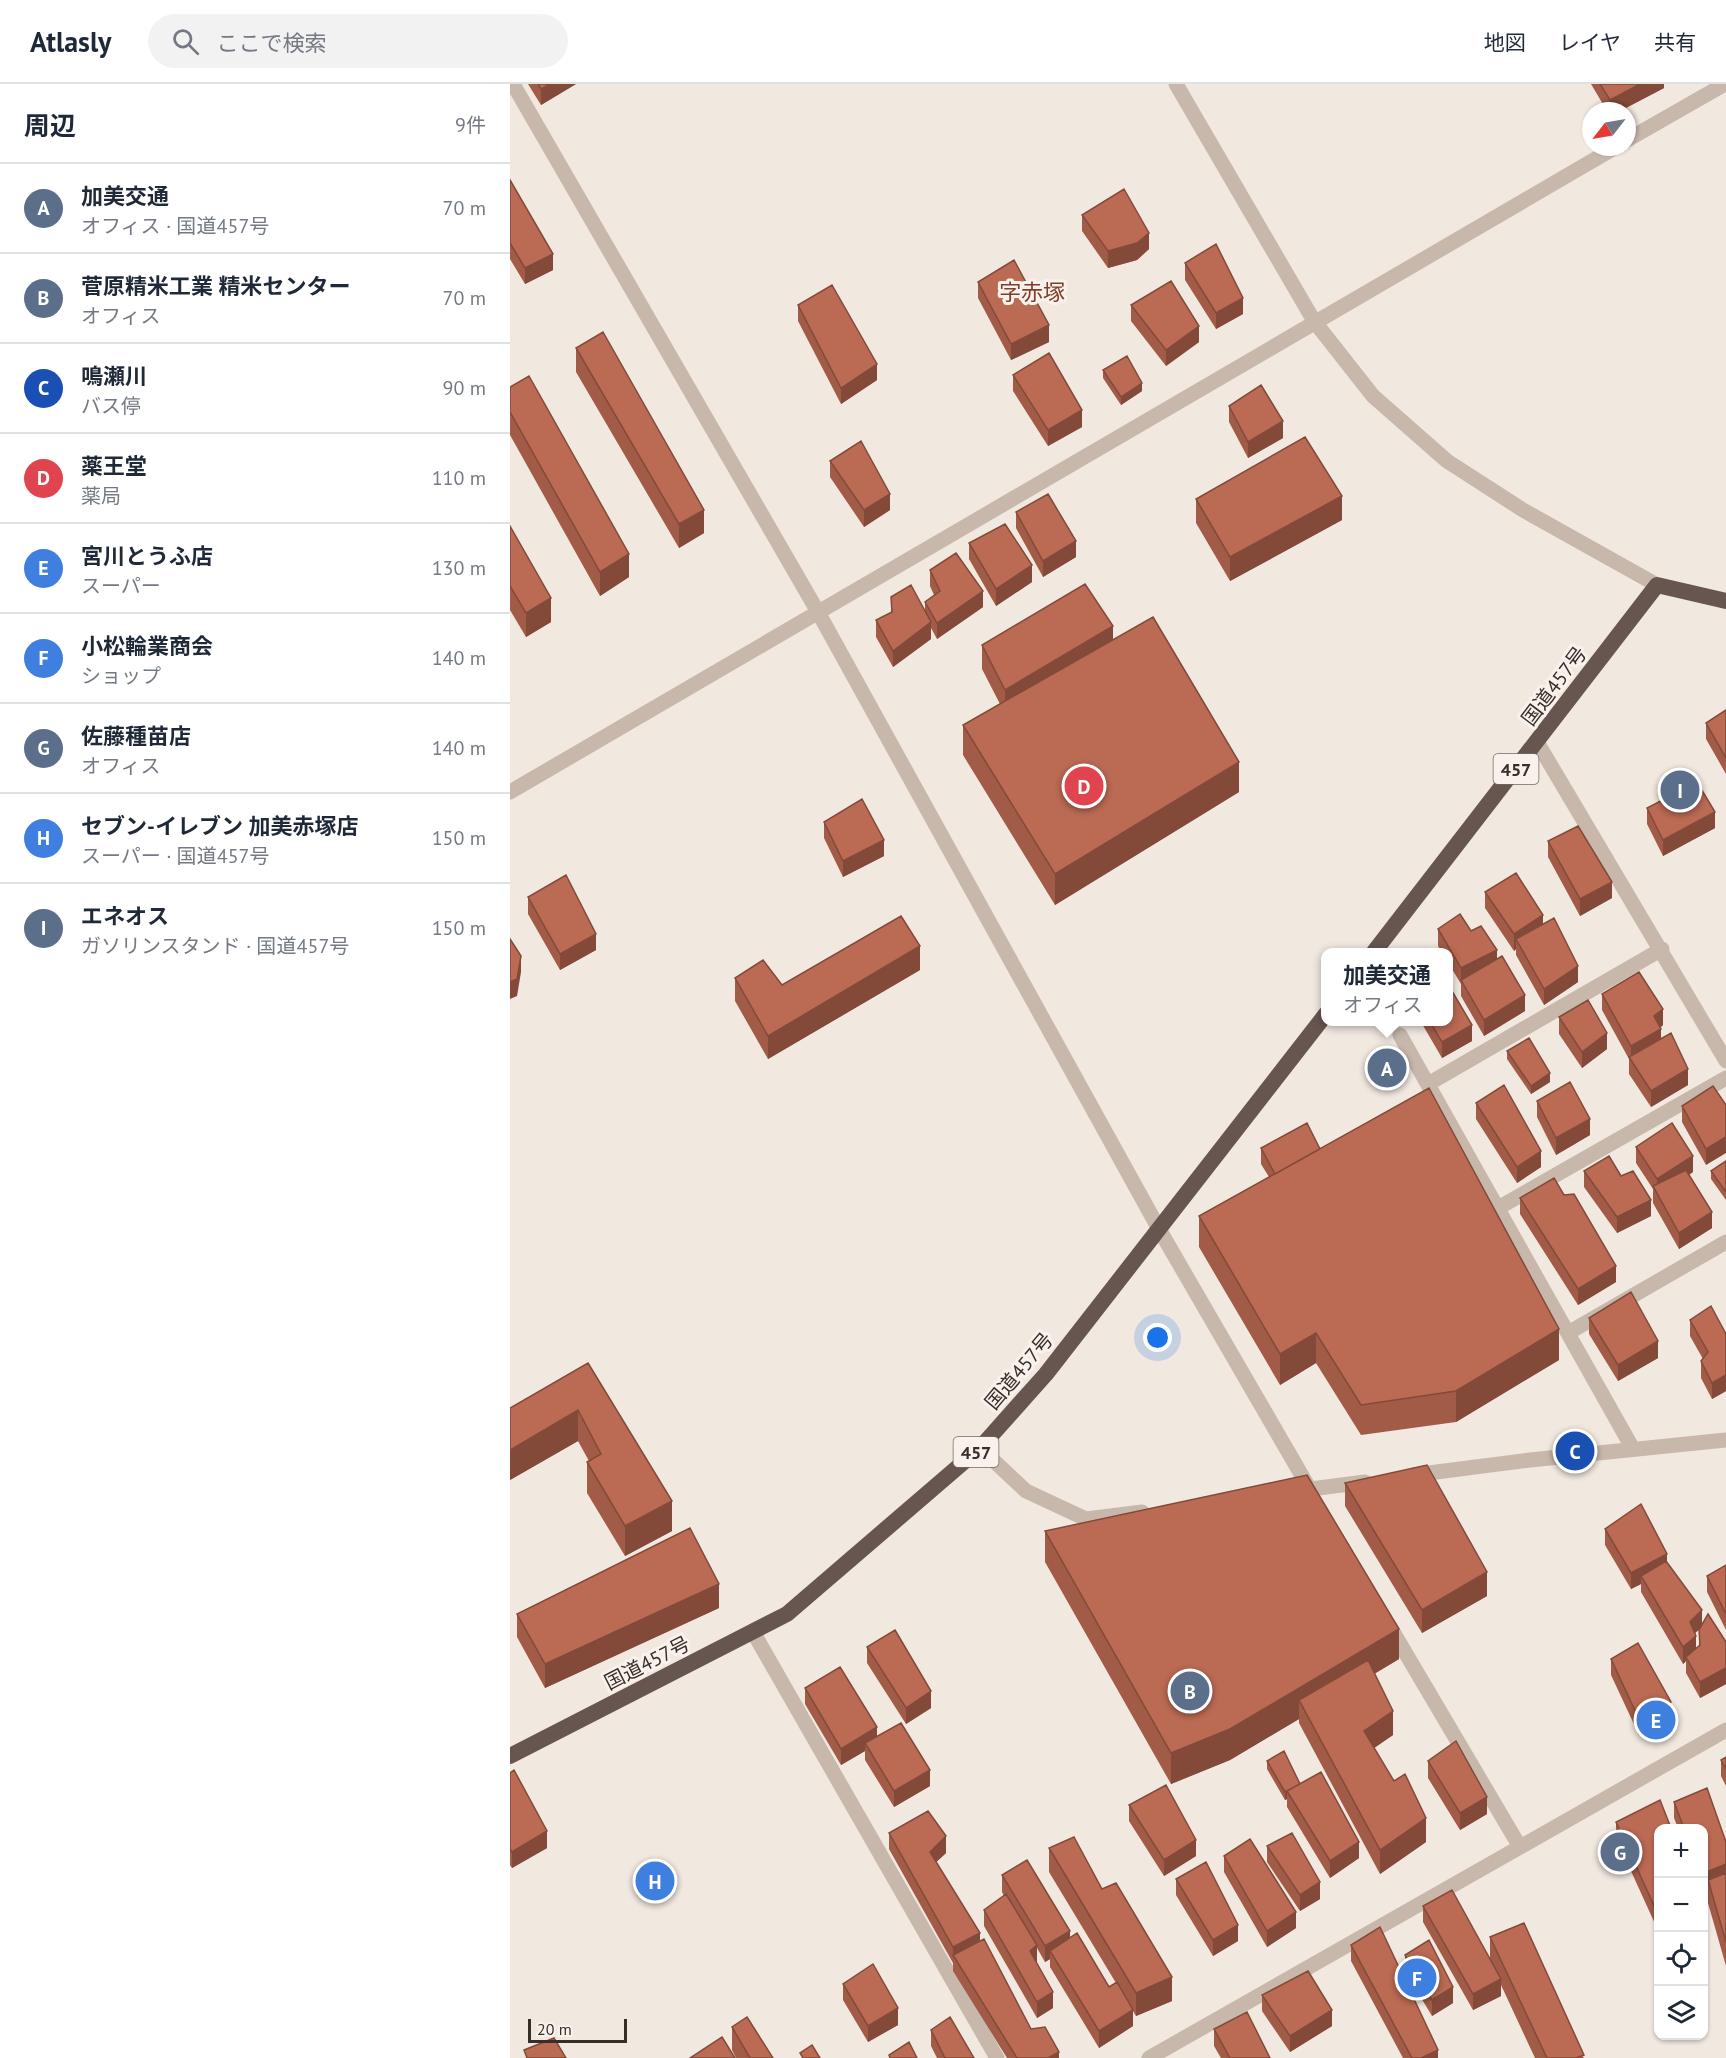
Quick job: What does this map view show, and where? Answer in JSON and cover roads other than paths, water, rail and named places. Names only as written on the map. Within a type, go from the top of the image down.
[{"type":"highway","points":[[1657,585],[1726,601]]},
{"type":"highway","name":"国道457号","points":[[1377,948],[1657,585]]},
{"type":"highway","name":"国道457号","points":[[510,1756],[787,1614],[980,1448],[1046,1374],[1321,1020]]},
{"type":"street","points":[[513,84],[818,612],[1159,1229],[1322,1510]]},
{"type":"street","points":[[1176,84],[1314,321],[1373,396],[1447,461],[1523,510],[1657,585]]},
{"type":"street","points":[[1636,135],[1725,84]]},
{"type":"street","points":[[510,792],[1600,156]]},
{"type":"street","points":[[1537,742],[1662,949],[1726,1061]]},
{"type":"street","points":[[1428,1084],[1662,949]]},
{"type":"street","points":[[1400,1035],[1633,1449]]},
{"type":"street","points":[[1498,1208],[1726,1077]]},
{"type":"street","points":[[1568,1333],[1726,1242]]},
{"type":"street","points":[[1403,1477],[1726,1440]]},
{"type":"street","points":[[980,1448],[1026,1491],[1086,1519],[1157,1510]]},
{"type":"street","points":[[1286,1492],[1380,1480]]},
{"type":"street","points":[[1382,1612],[1520,1847]]},
{"type":"street","points":[[753,1632],[998,2058]]},
{"type":"street","points":[[1149,2058],[1726,1730]]},
{"type":"place","name":"薬王堂","points":[[1084,786]]},
{"type":"place","name":"エネオス","points":[[1680,790]]},
{"type":"place","name":"加美交通","points":[[1387,1068]]},
{"type":"place","name":"鳴瀬川","points":[[1575,1451]]},
{"type":"place","name":"菅原精米工業 精米センター","points":[[1190,1691]]},
{"type":"place","name":"宮川とうふ店","points":[[1656,1720]]},
{"type":"place","name":"佐藤種苗店","points":[[1620,1852]]},
{"type":"place","name":"セブン-イレブン 加美赤塚店","points":[[655,1881]]},
{"type":"place","name":"小松輪業商会","points":[[1417,1978]]},
{"type":"district","name":"字赤塚","points":[[1032,292]]}]
